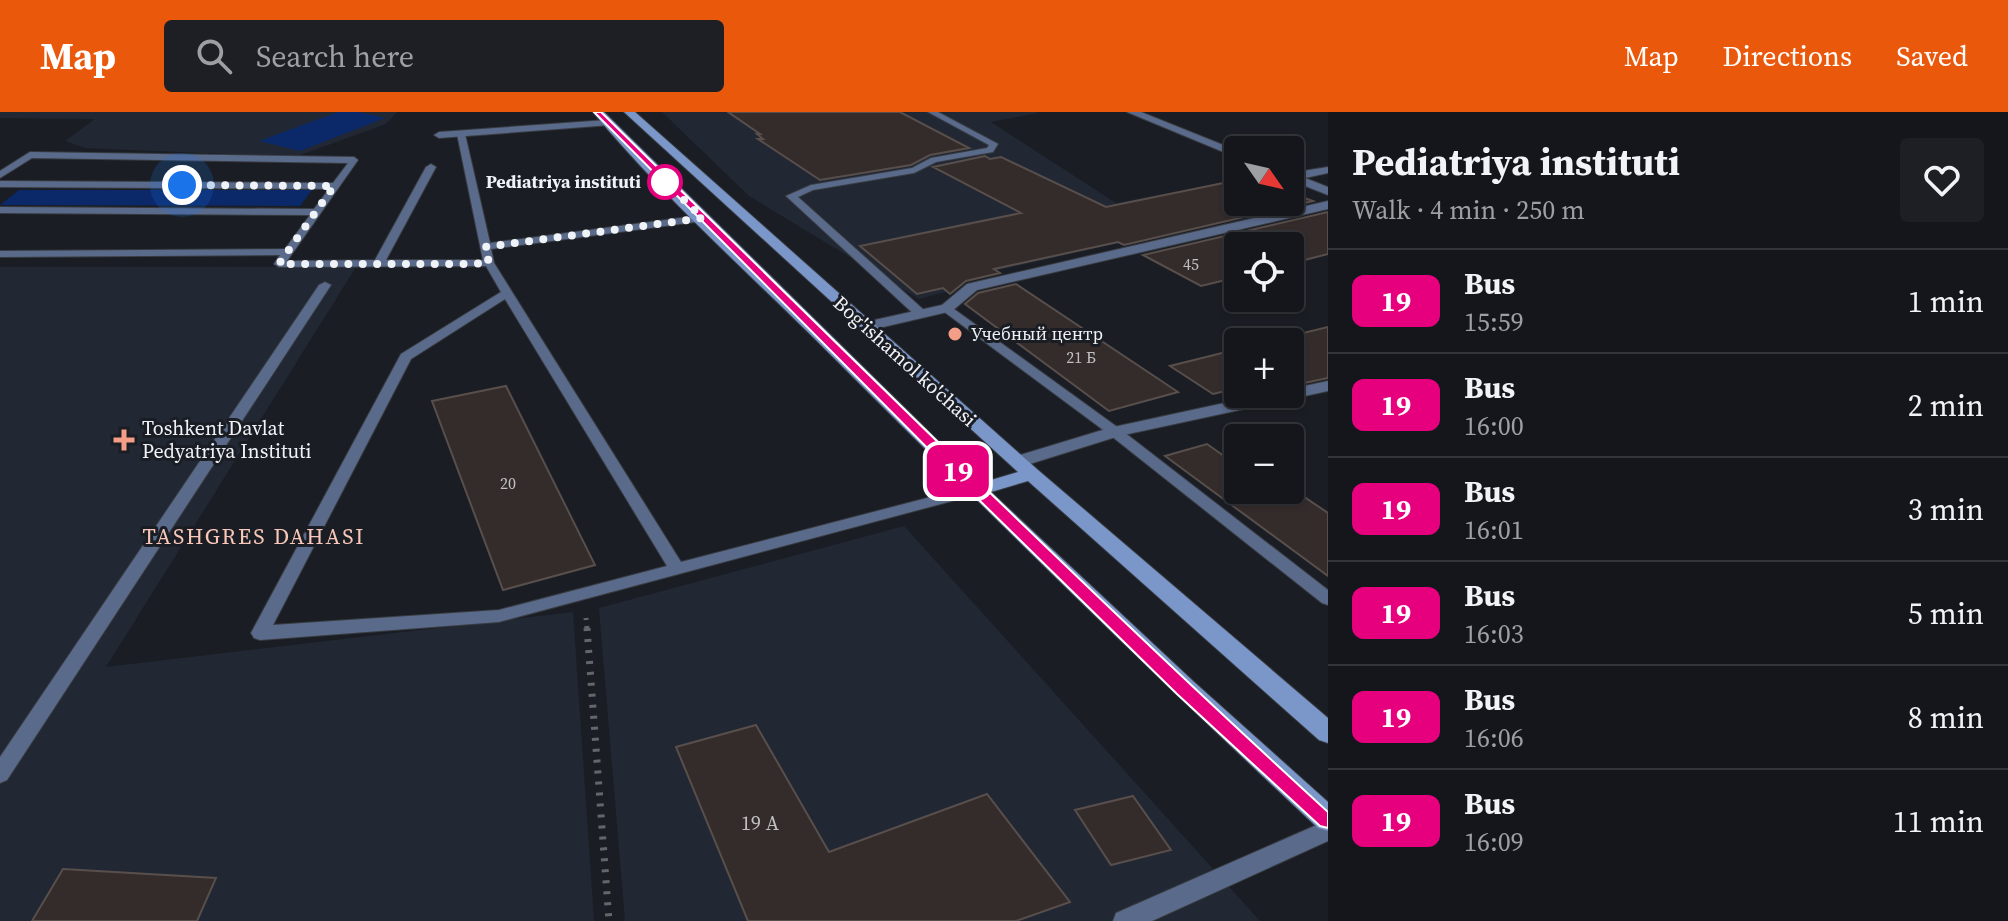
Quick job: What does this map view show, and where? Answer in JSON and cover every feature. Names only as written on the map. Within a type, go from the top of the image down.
[{"type":"main road","name":"Bog'ishamol ko'chasi","points":[[629,112],[1024,468],[1328,733]]},
{"type":"main road","name":"Bog'ishamol ko'chasi","points":[[603,118],[977,490],[1184,688],[1328,819]]},
{"type":"main road","points":[[977,490],[1024,468]]},
{"type":"street","points":[[1132,112],[1224,149]]},
{"type":"street","points":[[439,135],[603,118]]},
{"type":"street","points":[[1304,174],[1328,170]]},
{"type":"street","points":[[1304,181],[1328,191]]},
{"type":"street","points":[[866,326],[947,308],[972,287],[1328,205]]},
{"type":"street","points":[[1304,391],[1328,386]]},
{"type":"street","points":[[1024,468],[1115,432],[1226,408]]},
{"type":"lane","points":[[921,314],[791,196],[811,188],[914,170],[934,160],[990,150],[994,144],[932,112]]},
{"type":"lane","points":[[461,134],[489,263],[677,569]]},
{"type":"lane","points":[[0,175],[30,155],[354,160],[279,264],[489,263]]},
{"type":"lane","points":[[378,264],[431,167]]},
{"type":"lane","points":[[0,184],[334,186]]},
{"type":"lane","points":[[0,210],[317,212]]},
{"type":"lane","points":[[485,247],[703,218]]},
{"type":"lane","points":[[0,254],[288,252]]},
{"type":"lane","points":[[0,774],[325,285]]},
{"type":"lane","points":[[507,293],[406,357],[260,633],[499,616],[977,490]]},
{"type":"lane","points":[[947,308],[1115,432],[1328,599]]},
{"type":"lane","points":[[1125,921],[1328,830]]},
{"type":"path","points":[[584,593],[609,921]]},
{"type":"shaded area","points":[[0,112],[397,112],[386,124],[295,157],[85,148],[65,141],[95,119],[0,118]]},
{"type":"shaded area","points":[[338,112],[359,112],[385,118],[300,151],[259,141]]},
{"type":"shaded area","points":[[662,112],[1036,112],[991,122],[1116,203],[1174,192],[1232,217],[956,280],[945,292],[919,299],[749,196]]},
{"type":"shaded area","points":[[19,190],[312,190],[300,206],[0,205]]},
{"type":"shaded area","name":"Toshkent Davlat Pedyatriya Instituti","points":[[0,267],[356,267],[106,667],[573,612],[594,921],[0,921]]},
{"type":"shaded area","points":[[904,526],[1260,921],[625,921],[599,608]]},
{"type":"building","points":[[728,112],[900,112],[969,148],[930,155],[911,165],[820,180],[758,139],[763,139],[757,134],[760,134]]},
{"type":"building","points":[[985,156],[990,159],[1001,157],[1106,207],[1224,183],[1224,216],[1249,216],[1124,245],[1118,242],[994,269],[1000,273],[966,281],[950,294],[943,288],[917,294],[860,246],[1021,213],[933,167]]},
{"type":"building","points":[[1328,212],[1328,254],[1304,260],[1304,232],[1242,232]]},
{"type":"building","points":[[1224,236],[1224,280],[1201,286],[1143,255]]},
{"type":"building","points":[[1016,284],[1178,392],[1109,411],[965,304],[978,293]]},
{"type":"building","points":[[1328,327],[1328,378],[1304,383],[1304,333]]},
{"type":"building","points":[[1224,352],[1224,391],[1213,394],[1170,366]]},
{"type":"building","points":[[506,386],[595,565],[503,590],[432,401]]},
{"type":"building","points":[[1207,444],[1224,456],[1224,499],[1165,456]]},
{"type":"building","points":[[1304,497],[1328,513],[1328,576],[1230,504],[1304,504]]},
{"type":"building","points":[[756,725],[829,852],[987,794],[1070,902],[1016,921],[748,921],[676,747]]},
{"type":"building","points":[[1133,796],[1171,850],[1111,865],[1075,810]]},
{"type":"building","points":[[63,869],[216,878],[197,921],[32,921]]},
{"type":"bus line","name":"19","points":[[598,112],[977,490],[1184,688],[1328,819]]},
{"type":"place","name":"Pediatriya instituti","points":[[665,182]]},
{"type":"place","name":"Учебный центр","points":[[955,334]]},
{"type":"place","name":"Toshkent Davlat Pedyatriya Instituti","points":[[124,440]]},
{"type":"district","name":"TASHGRES DAHASI","points":[[254,536]]},
{"type":"route","points":[[182,185],[334,186],[279,264],[461,264],[489,263],[485,247],[703,218],[665,182]]}]
